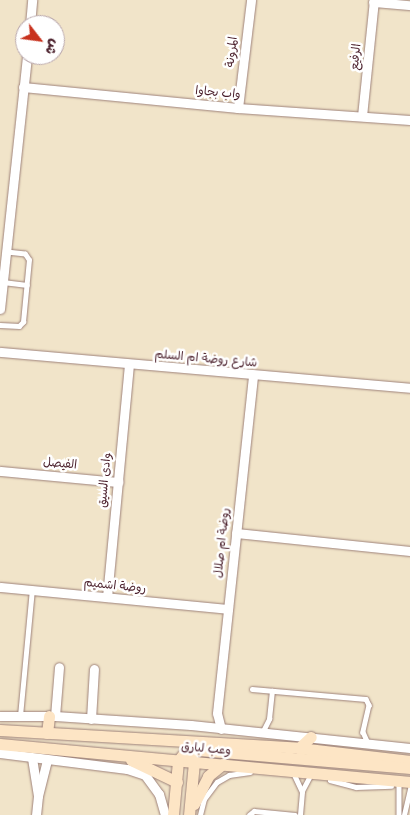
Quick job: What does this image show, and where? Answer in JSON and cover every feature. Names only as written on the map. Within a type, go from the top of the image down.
[{"type":"street","points":[[31,15],[32,0]]},
{"type":"street","name":"المرونة","points":[[238,108],[251,0]]},
{"type":"street","points":[[374,1],[410,6]]},
{"type":"street","name":"الرفيع","points":[[362,116],[374,1]]},
{"type":"street","points":[[0,309],[6,252],[4,233],[25,65]]},
{"type":"street","name":"واب بجاوا","points":[[23,88],[238,108],[410,120]]},
{"type":"street","name":"شارع روضة ام السلم","points":[[0,352],[253,376],[410,388]]},
{"type":"street","name":"وادى السيق","points":[[107,597],[129,364]]},
{"type":"street","name":"روضة ام صلال","points":[[217,714],[253,376]]},
{"type":"street","name":"الفيصل","points":[[0,471],[118,482]]},
{"type":"street","points":[[236,533],[410,551]]},
{"type":"street","name":"روضة اشميم","points":[[0,587],[228,609]]},
{"type":"street","points":[[47,733],[52,716],[59,668]]},
{"type":"street","points":[[91,719],[94,669]]},
{"type":"street","points":[[208,727],[217,714]]},
{"type":"street","points":[[217,714],[221,729]]},
{"type":"street","points":[[0,716],[52,716],[208,727],[261,734],[311,736],[410,748]]},
{"type":"street","name":"وعب لبارق","points":[[0,730],[299,748],[410,761]]},
{"type":"street","points":[[299,748],[311,736]]},
{"type":"street","points":[[67,751],[115,749],[154,753],[162,752],[172,740],[187,750],[194,762],[190,815]]},
{"type":"street","name":"وعب لبارق","points":[[0,744],[223,764],[404,784]]},
{"type":"street","points":[[173,815],[178,761],[187,750]]},
{"type":"street","points":[[187,750],[410,768]]},
{"type":"street","points":[[0,753],[47,761],[127,769],[145,775],[159,794],[165,815]]},
{"type":"street","points":[[118,755],[176,782]]},
{"type":"street","points":[[32,758],[38,796]]},
{"type":"street","points":[[36,815],[38,796],[47,761]]},
{"type":"street","points":[[190,815],[200,788],[208,776],[223,764]]},
{"type":"lane","points":[[0,325],[21,324],[27,285],[29,257],[25,254],[6,252]]},
{"type":"lane","points":[[3,282],[27,285]]},
{"type":"lane","points":[[20,716],[32,590]]},
{"type":"lane","points":[[252,689],[366,700],[369,705],[363,732],[369,744]]},
{"type":"lane","points":[[261,734],[268,724],[272,691]]},
{"type":"lane","points":[[200,815],[207,793],[229,775],[246,772],[295,776],[356,787],[404,784],[410,788],[399,815]]},
{"type":"lane","points":[[295,776],[302,791]]},
{"type":"lane","points":[[300,815],[302,791],[309,778]]},
{"type":"lane","points":[[404,784],[402,805],[404,815]]},
{"type":"lane","points":[[249,815],[254,811],[295,815]]}]
